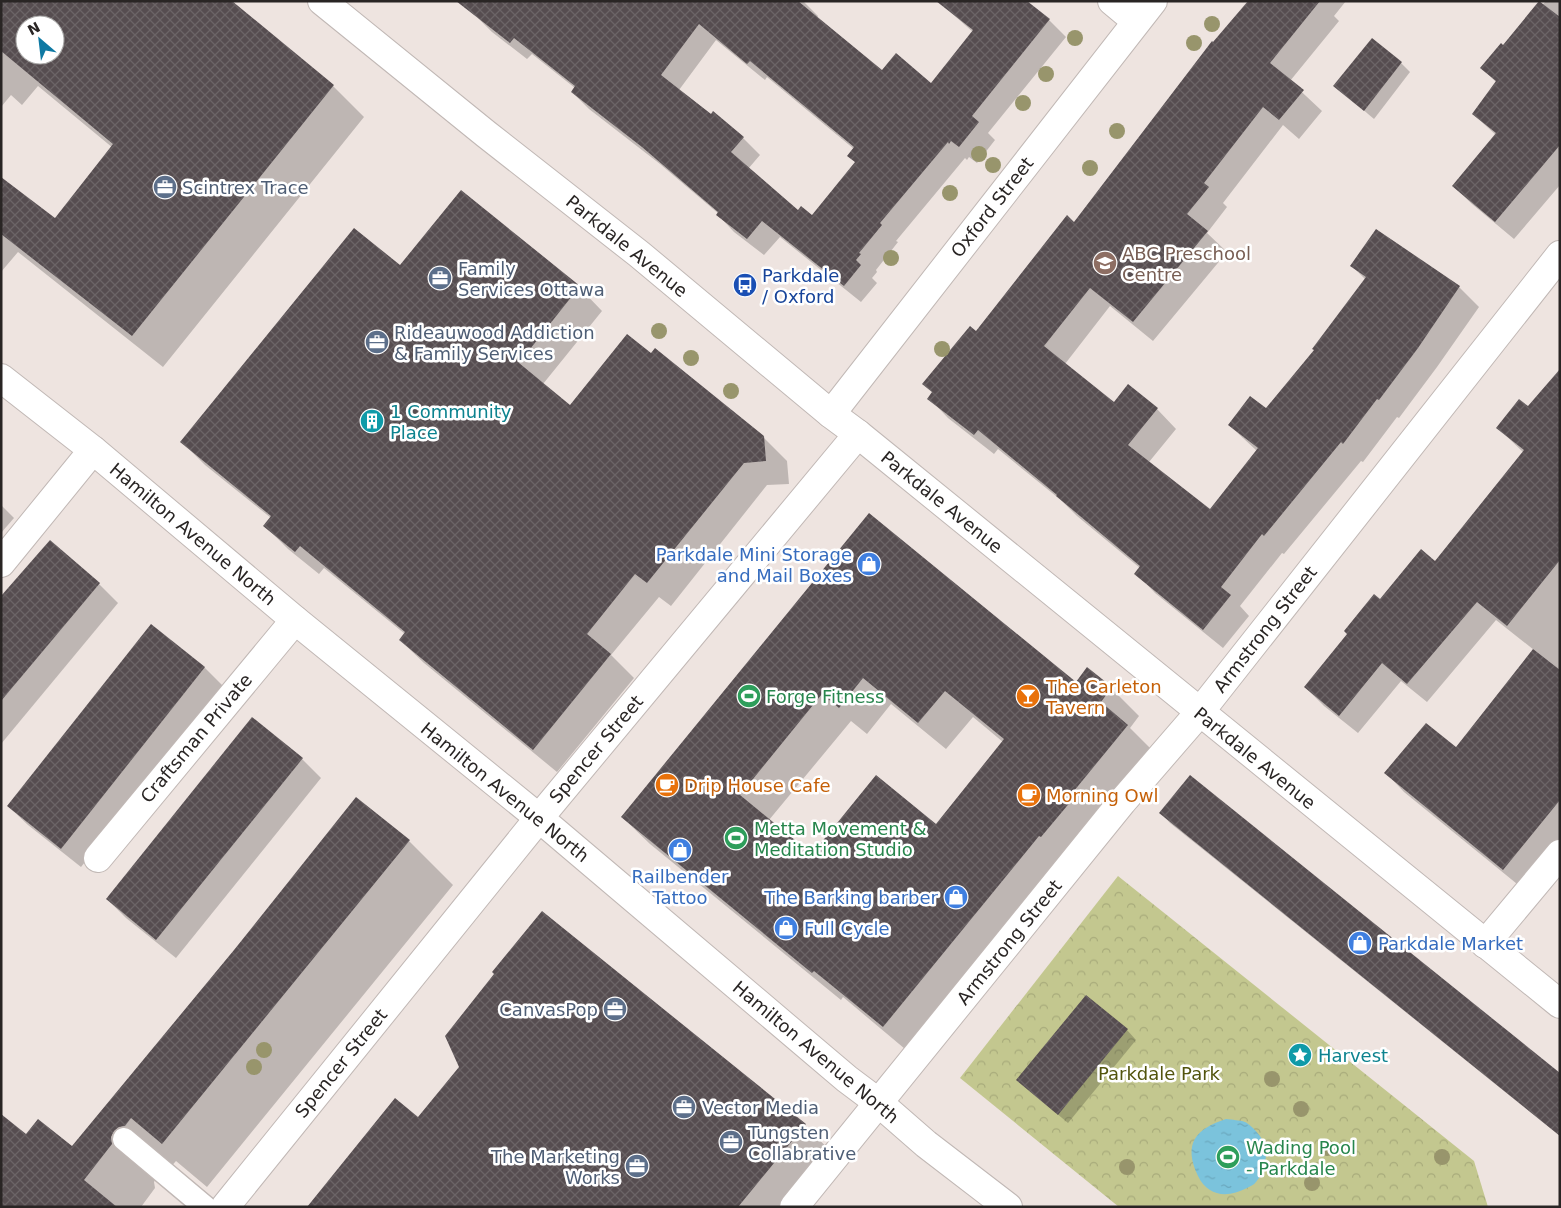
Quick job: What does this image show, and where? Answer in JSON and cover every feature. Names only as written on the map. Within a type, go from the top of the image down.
[{"type":"street","name":"Parkdale Avenue","points":[[322,1],[486,134],[639,254],[831,414],[1560,1004]]},
{"type":"street","points":[[1112,1],[1145,11]]},
{"type":"street","name":"Oxford Street","points":[[831,414],[1145,11]]},
{"type":"street","name":"Armstrong Street","points":[[794,1207],[1122,802],[1199,712],[1560,255]]},
{"type":"street","name":"Hamilton Avenue North","points":[[1,378],[93,450],[295,620],[539,818],[926,1144],[1008,1207]]},
{"type":"street","name":"Spencer Street","points":[[225,1207],[539,818],[858,434]]},
{"type":"street","points":[[1,563],[93,450]]},
{"type":"street","name":"Craftsman Private","points":[[98,858],[295,620]]},
{"type":"street","points":[[1485,944],[1560,854]]},
{"type":"lane","points":[[124,1139],[204,1207]]},
{"type":"green space","name":"Parkdale Park","points":[[1118,876],[1474,1161],[1488,1207],[1119,1207],[960,1078]]},
{"type":"water","name":"Wading Pool - Parkdale","points":[[1226,1119],[1243,1121],[1252,1127],[1263,1142],[1266,1153],[1263,1171],[1255,1183],[1240,1191],[1219,1194],[1213,1192],[1202,1183],[1194,1165],[1192,1147],[1195,1139],[1206,1128]]},
{"type":"building","name":"Scintrex Trace","points":[[1,1],[232,1],[334,85],[132,336],[1,234],[1,177],[55,218],[113,144],[18,65],[65,65],[65,15],[15,15],[15,63],[1,51]]},
{"type":"building","points":[[456,1],[798,1],[882,70],[896,53],[931,83],[973,30],[936,1],[1027,1],[1050,19],[972,116],[979,122],[959,147],[951,141],[949,144],[948,142],[880,223],[882,225],[859,253],[861,254],[856,260],[861,265],[844,286],[762,221],[747,239],[716,215],[718,212],[642,147],[571,92],[575,86],[514,38],[510,43]],"holes":[[[699,24],[747,64],[750,61],[854,147],[847,156],[855,162],[812,215],[801,206],[798,210],[731,152],[744,137],[713,111],[711,114],[661,75]]]},
{"type":"building","points":[[1248,1],[1320,1],[1270,63],[1304,90],[1279,120],[1263,107],[1204,183],[1209,187],[1187,214],[1208,231],[1133,322],[1090,288],[1044,346],[1114,402],[1128,384],[1158,408],[1128,445],[1210,509],[1258,448],[1228,425],[1250,396],[1266,408],[1314,350],[1312,349],[1366,277],[1350,266],[1376,229],[1460,286],[1418,348],[1379,400],[1377,399],[1343,444],[1341,442],[1264,536],[1262,534],[1221,587],[1231,595],[1203,630],[1134,574],[1140,566],[1057,495],[978,430],[974,435],[927,399],[932,392],[922,384],[970,326],[976,331],[1067,215],[1074,222],[1212,41]]},
{"type":"building","points":[[1539,1],[1560,17],[1560,145],[1495,222],[1452,186],[1496,133],[1472,114],[1496,81],[1480,68],[1501,43],[1503,45]]},
{"type":"building","points":[[1372,38],[1402,62],[1364,111],[1333,86]]},
{"type":"building","points":[[461,190],[580,286],[519,363],[570,405],[627,334],[651,353],[655,348],[764,436],[766,461],[744,463],[647,583],[635,574],[587,634],[611,654],[533,750],[399,640],[405,632],[300,546],[295,552],[263,526],[271,516],[180,442],[354,228],[400,265]]},
{"type":"building","points":[[1560,369],[1560,560],[1507,626],[1477,602],[1407,684],[1382,663],[1339,716],[1304,687],[1347,634],[1344,631],[1374,594],[1380,599],[1421,549],[1435,561],[1524,450],[1496,428],[1519,399],[1528,406]]},
{"type":"building","points":[[869,513],[1076,682],[1087,667],[1112,687],[1101,702],[1128,725],[1069,797],[1072,800],[1041,837],[1039,836],[883,1027],[814,971],[812,973],[621,817]],"holes":[[[863,678],[918,723],[945,691],[1004,739],[936,824],[876,775],[812,854],[740,795],[822,694],[839,708]]]},
{"type":"building","points":[[50,540],[100,583],[1,701],[1,596]]},
{"type":"building","points":[[151,624],[205,667],[61,849],[7,806]]},
{"type":"building","points":[[1533,649],[1560,670],[1560,800],[1503,870],[1384,773],[1426,723],[1456,747]]},
{"type":"building","points":[[252,717],[303,758],[156,940],[106,899]]},
{"type":"building","name":"Parkdale Market","points":[[1190,775],[1560,1073],[1560,1136],[1159,813]]},
{"type":"building","points":[[356,797],[410,840],[162,1144],[131,1118],[125,1126],[119,1127],[114,1131],[111,1137],[112,1144],[84,1180],[117,1207],[1,1207],[1,1114],[26,1134],[38,1119],[72,1146],[234,950]]},
{"type":"building","points":[[542,911],[806,1124],[738,1207],[307,1207],[395,1098],[418,1117],[459,1067],[445,1036],[494,974],[492,972]]},
{"type":"building","points":[[1086,995],[1128,1029],[1058,1115],[1016,1080]]},
{"type":"place","name":"Scintrex Trace","points":[[165,187]]},
{"type":"place","name":"ABC Preschool Centre","points":[[1105,263]]},
{"type":"place","name":"Family Services Ottawa","points":[[440,278]]},
{"type":"place","name":"Parkdale / Oxford","points":[[745,285]]},
{"type":"place","name":"Rideauwood Addiction & Family Services","points":[[377,342]]},
{"type":"place","name":"1 Community Place","points":[[372,421]]},
{"type":"place","name":"Parkdale Mini Storage and Mail Boxes","points":[[869,564]]},
{"type":"place","name":"Forge Fitness","points":[[749,696]]},
{"type":"place","name":"The Carleton Tavern","points":[[1028,696]]},
{"type":"place","name":"Drip House Cafe","points":[[667,785]]},
{"type":"place","name":"Morning Owl","points":[[1029,795]]},
{"type":"place","name":"Metta Movement & Meditation Studio","points":[[736,838]]},
{"type":"place","name":"Railbender Tattoo","points":[[680,850]]},
{"type":"place","name":"The Barking barber","points":[[956,897]]},
{"type":"place","name":"Full Cycle","points":[[786,928]]},
{"type":"place","name":"Parkdale Market","points":[[1360,943]]},
{"type":"place","name":"CanvasPop","points":[[615,1009]]},
{"type":"place","name":"Harvest","points":[[1300,1055]]},
{"type":"place","name":"Vector Media","points":[[684,1107]]},
{"type":"place","name":"Tungsten Collabrative","points":[[731,1142]]},
{"type":"place","name":"Wading Pool - Parkdale","points":[[1228,1157]]},
{"type":"place","name":"The Marketing Works","points":[[637,1166]]}]
